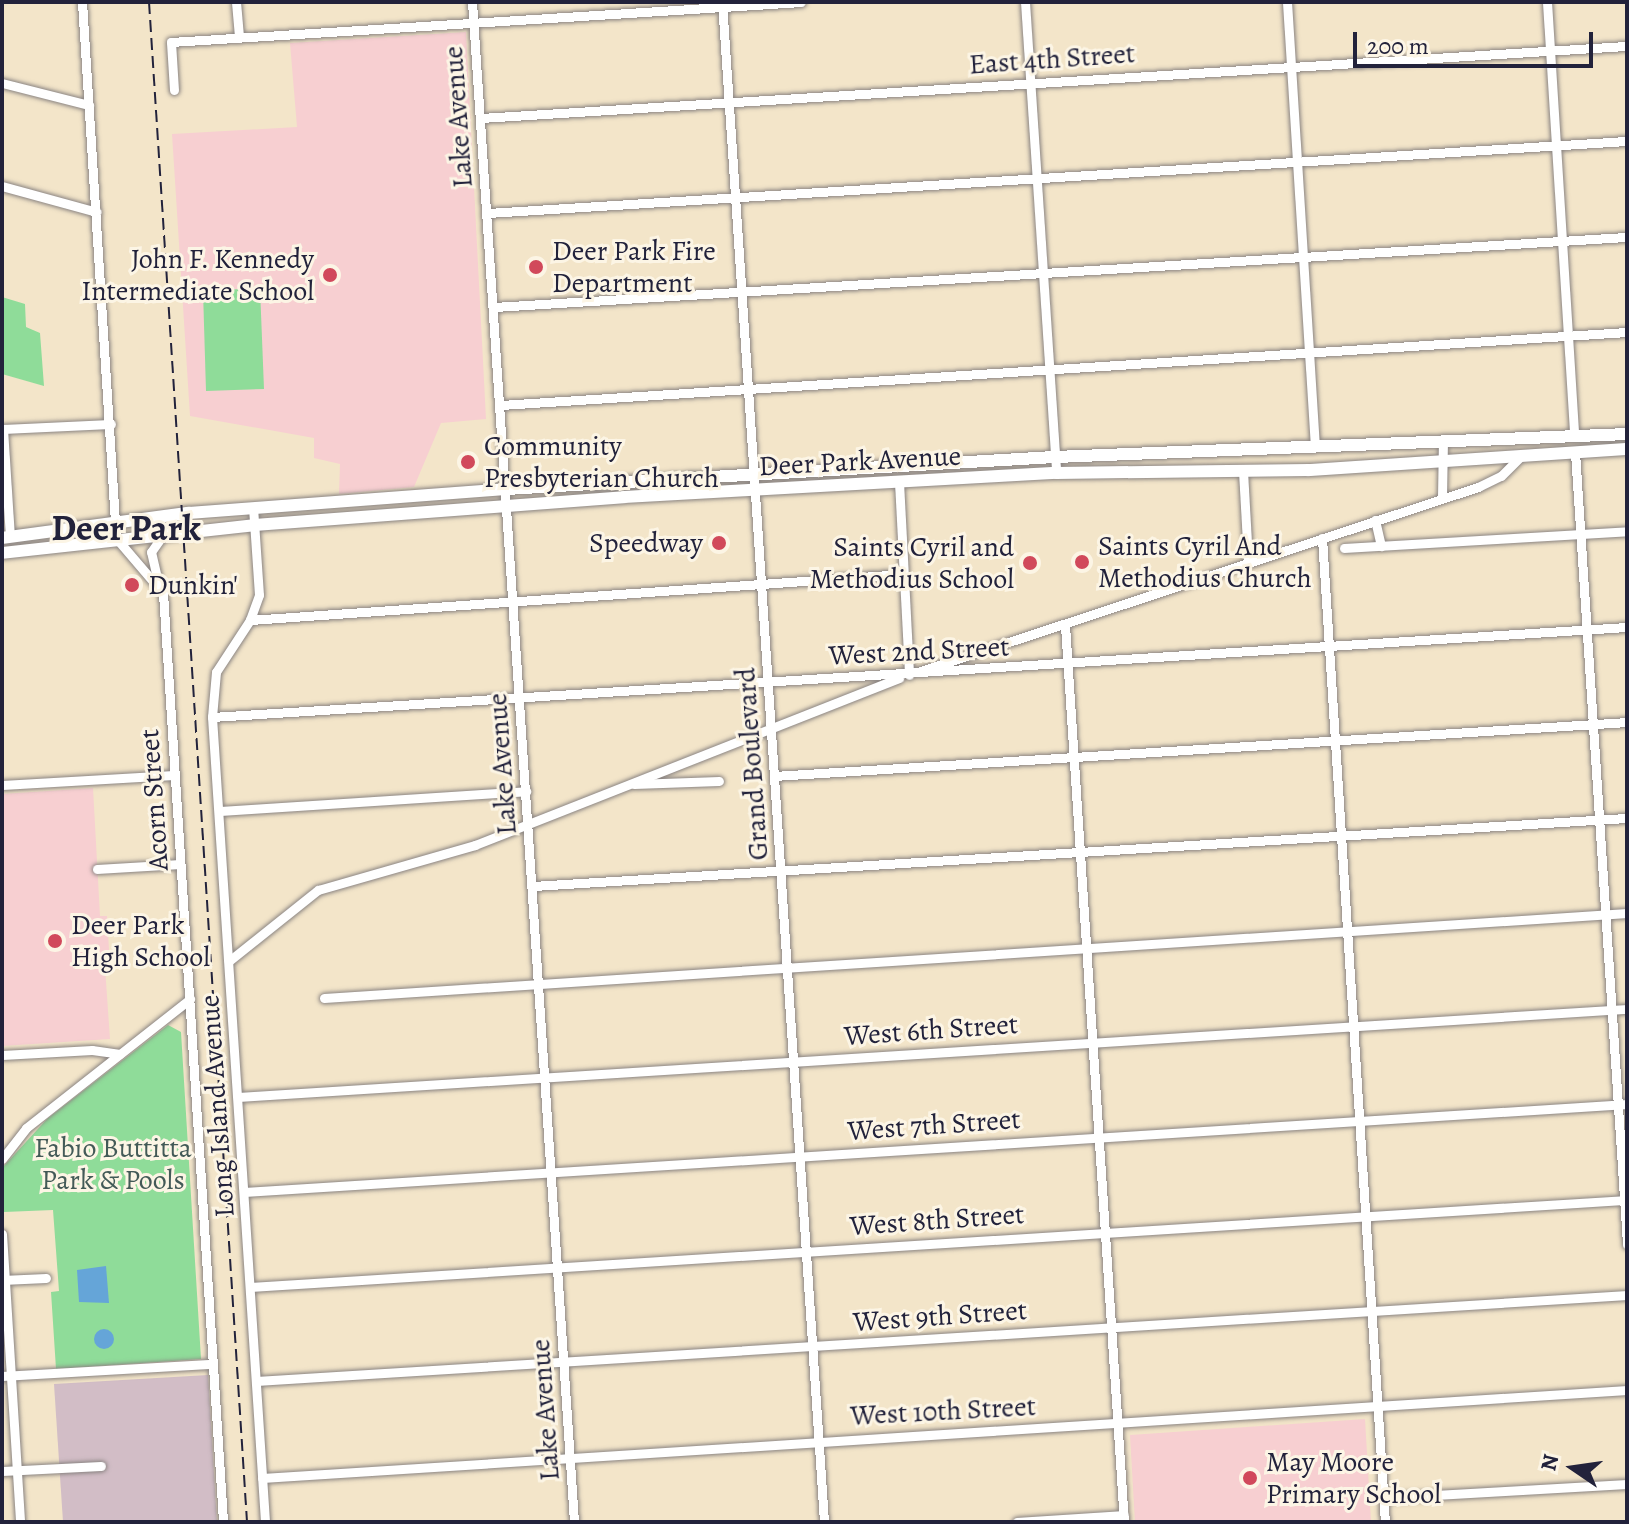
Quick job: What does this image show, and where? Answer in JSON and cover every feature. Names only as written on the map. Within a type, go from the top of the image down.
[{"type":"main road","name":"Deer Park Avenue","points":[[6,538],[253,507],[506,489],[754,477],[1055,457],[1627,434]]},
{"type":"main road","name":"Deer Park Avenue","points":[[2,553],[254,525],[507,506],[1056,473],[1243,471],[1627,449]]},
{"type":"street","points":[[82,2],[116,538],[163,593]]},
{"type":"street","points":[[236,2],[239,37]]},
{"type":"street","name":"Lake Avenue","points":[[472,2],[574,1522]]},
{"type":"street","points":[[174,90],[171,42],[722,4],[801,2]]},
{"type":"street","points":[[1025,2],[1056,473]]},
{"type":"street","points":[[1287,2],[1315,446]]},
{"type":"street","points":[[1547,2],[1574,436]]},
{"type":"street","name":"Grand Boulevard","points":[[722,4],[824,1522]]},
{"type":"street","name":"East 4th Street","points":[[481,118],[1627,46]]},
{"type":"street","points":[[2,83],[89,105]]},
{"type":"street","points":[[488,213],[1627,141]]},
{"type":"street","points":[[2,186],[97,212]]},
{"type":"street","points":[[494,307],[1627,237]]},
{"type":"street","points":[[501,405],[747,386],[1627,332]]},
{"type":"street","points":[[6,538],[2,429],[111,424]]},
{"type":"street","points":[[1442,497],[1443,441]]},
{"type":"street","points":[[1575,452],[1605,915],[1623,1104],[1627,1244]]},
{"type":"street","points":[[229,961],[318,890],[475,845],[529,821],[909,675],[1442,497],[1504,473],[1521,456]]},
{"type":"street","points":[[1243,471],[1248,561]]},
{"type":"street","points":[[899,482],[909,675]]},
{"type":"street","name":"Long Island Avenue","points":[[253,507],[259,595],[250,620],[216,672],[212,717],[265,1522]]},
{"type":"street","points":[[1375,520],[1381,546]]},
{"type":"street","points":[[1344,548],[1627,531]]},
{"type":"street","name":"Acorn Street","points":[[164,534],[150,558],[163,593],[223,1522]]},
{"type":"street","points":[[1322,538],[1385,1522]]},
{"type":"street","points":[[250,620],[903,574]]},
{"type":"street","points":[[1017,1522],[1124,1519],[1065,625]]},
{"type":"street","name":"West 2nd Street","points":[[212,717],[768,681],[1068,666],[1328,645],[1627,627]]},
{"type":"street","points":[[774,776],[1627,722]]},
{"type":"street","points":[[2,785],[174,775]]},
{"type":"street","points":[[626,784],[719,781]]},
{"type":"street","points":[[220,811],[526,791]]},
{"type":"street","points":[[533,886],[1627,818]]},
{"type":"street","points":[[97,869],[180,864]]},
{"type":"street","points":[[324,998],[788,965],[1627,913]]},
{"type":"street","points":[[4,1152],[26,1128],[190,999]]},
{"type":"street","name":"West 6th Street","points":[[238,1097],[1627,1009]]},
{"type":"street","points":[[2,1055],[92,1050],[120,1054]]},
{"type":"street","name":"West 7th Street","points":[[244,1192],[1623,1104]]},
{"type":"street","name":"West 8th Street","points":[[250,1287],[1365,1214],[1626,1200]]},
{"type":"street","points":[[2,1234],[7,1376],[20,1522]]},
{"type":"street","points":[[4,1280],[46,1278]]},
{"type":"street","name":"West 9th Street","points":[[256,1381],[1627,1295]]},
{"type":"street","points":[[7,1376],[213,1364]]},
{"type":"street","name":"West 10th Street","points":[[262,1478],[1627,1390]]},
{"type":"street","points":[[2,1471],[101,1466]]},
{"type":"street","points":[[1383,1498],[1627,1484]]},
{"type":"shaded area","name":"John F. Kennedy Intermediate School","points":[[466,32],[486,419],[441,423],[414,487],[339,494],[340,464],[314,458],[314,438],[190,416],[172,134],[297,127],[290,43]]},
{"type":"shaded area","name":"Deer Park High School","points":[[93,788],[100,916],[107,916],[110,966],[105,967],[110,1039],[2,1046],[2,794]]},
{"type":"shaded area","points":[[208,1375],[217,1522],[63,1522],[54,1384]]},
{"type":"shaded area","name":"May Moore Primary School","points":[[1365,1419],[1371,1522],[1135,1522],[1130,1435]]},
{"type":"green space","points":[[260,288],[264,389],[206,391],[203,291]]},
{"type":"green space","points":[[2,297],[25,304],[26,327],[40,333],[44,386],[2,374]]},
{"type":"green space","name":"Fabio Buttitta Park & Pools","points":[[168,1025],[181,1032],[201,1359],[56,1369],[51,1292],[59,1291],[53,1210],[4,1212],[3,1167],[47,1119]]},
{"type":"water","points":[[106,1266],[109,1303],[79,1302],[77,1270]]},
{"type":"water","points":[[104,1329],[111,1332],[114,1339],[111,1346],[104,1349],[97,1346],[94,1339],[97,1332]]},
{"type":"railway","points":[[149,2],[247,1522]]},
{"type":"place","name":"Deer Park Fire Department","points":[[536,267]]},
{"type":"place","name":"John F. Kennedy Intermediate School","points":[[330,275]]},
{"type":"place","name":"Community Presbyterian Church","points":[[468,462]]},
{"type":"place","name":"Speedway","points":[[719,543]]},
{"type":"place","name":"Saints Cyril And Methodius Church","points":[[1082,562]]},
{"type":"place","name":"Saints Cyril and Methodius School","points":[[1030,563]]},
{"type":"place","name":"Dunkin'","points":[[132,585]]},
{"type":"place","name":"Deer Park High School","points":[[55,941]]},
{"type":"place","name":"May Moore Primary School","points":[[1250,1478]]},
{"type":"district","name":"Deer Park","points":[[126,528]]}]
